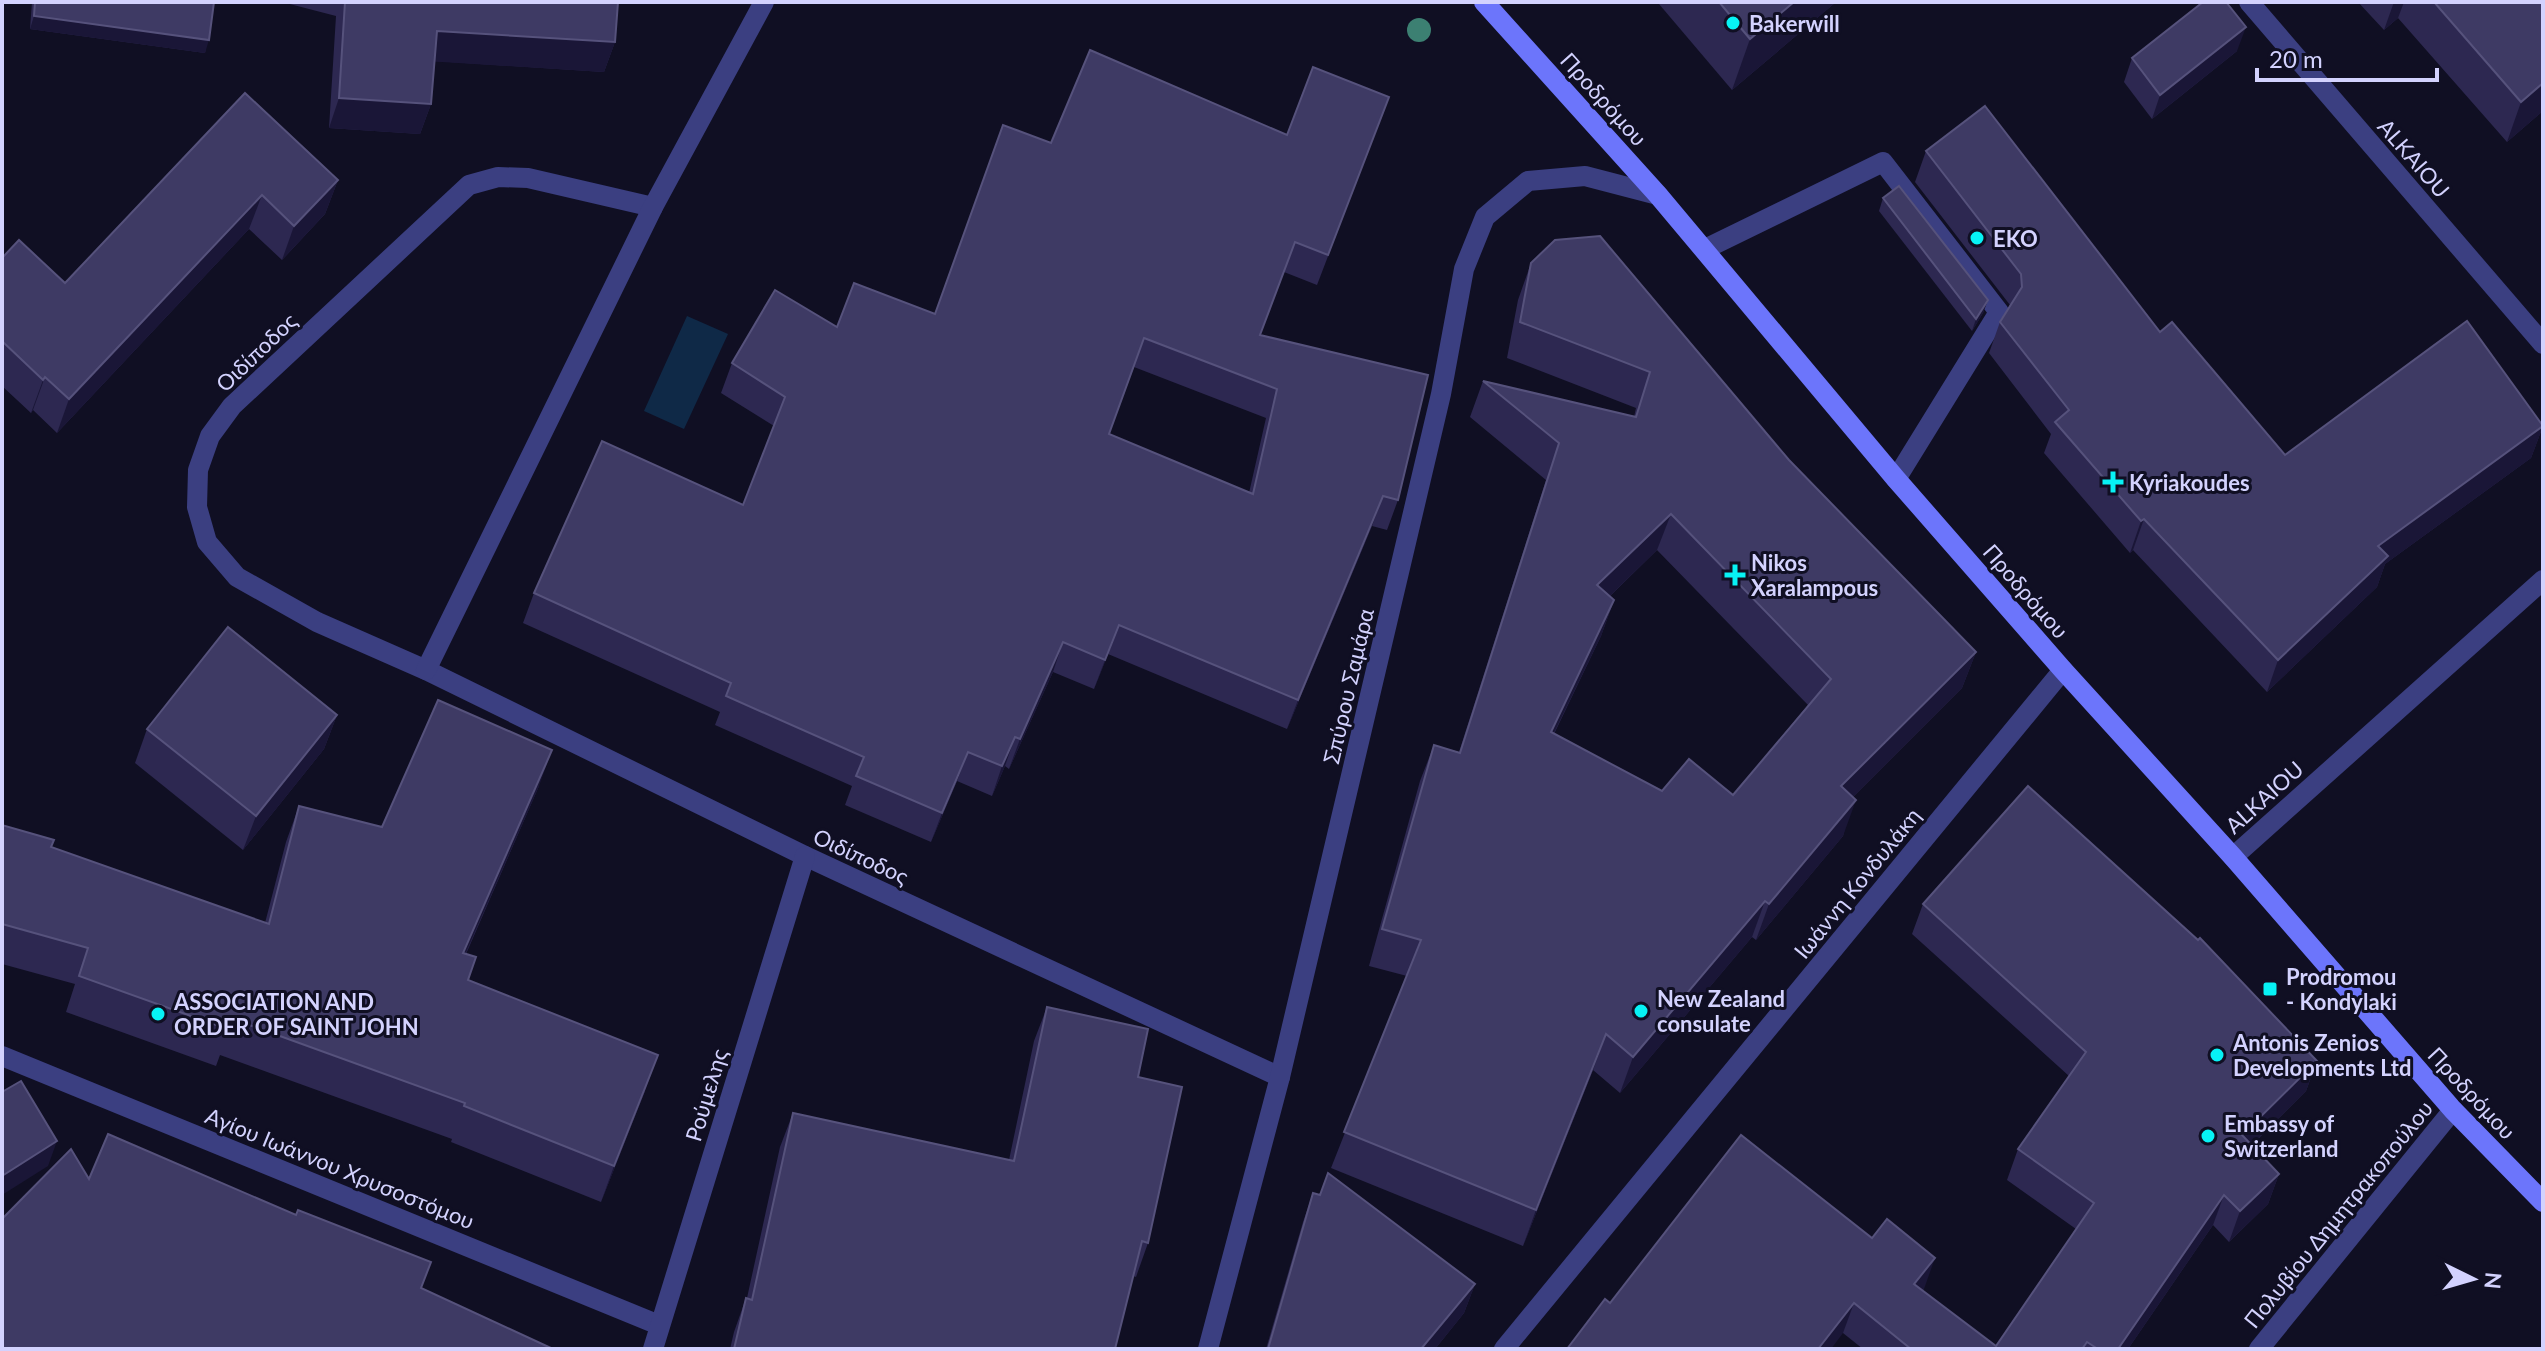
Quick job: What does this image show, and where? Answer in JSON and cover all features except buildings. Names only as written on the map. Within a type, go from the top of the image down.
[{"type":"main road","name":"Προδρόμου","points":[[1484,2],[1705,249],[1896,479],[2063,670],[2233,857],[2453,1110],[2543,1202]]},
{"type":"street","points":[[426,670],[653,207],[764,2]]},
{"type":"street","name":"ALKAIOU","points":[[2249,2],[2543,344]]},
{"type":"street","points":[[1705,249],[1883,162],[1999,312],[1896,479]]},
{"type":"street","name":"Σπύρου Σαμάρα","points":[[1208,1349],[1280,1077],[1441,394],[1464,269],[1485,217],[1528,181],[1585,176],[1658,195]]},
{"type":"street","name":"Οιδίποδος","points":[[653,207],[528,178],[498,177],[469,185],[232,406],[210,436],[198,470],[197,507],[207,542],[237,577],[317,622],[426,670],[805,856],[1280,1077]]},
{"type":"street","name":"ALKAIOU","points":[[2233,857],[2543,580]]},
{"type":"street","name":"Ιωάννη Κονδυλάκη","points":[[1504,1349],[2063,670]]},
{"type":"street","name":"Ρούμελης","points":[[653,1349],[805,856]]},
{"type":"street","name":"Αγίου Ιωάννου Χρυσοστόμου","points":[[2,1056],[659,1325]]},
{"type":"street","name":"Πολυβίου Δημητρακοπούλου","points":[[2259,1349],[2453,1110]]},
{"type":"water","points":[[687,316],[728,334],[684,429],[644,411]]},
{"type":"place","name":"Bakerwill","points":[[1733,23]]},
{"type":"place","name":"EKO","points":[[1977,238]]},
{"type":"place","name":"Kyriakoudes","points":[[2113,482]]},
{"type":"place","name":"Nikos Xaralampous","points":[[1735,575]]},
{"type":"place","name":"Prodromou - Kondylaki","points":[[2270,989]]},
{"type":"place","name":"New Zealand consulate","points":[[1641,1011]]},
{"type":"place","name":"ASSOCIATION AND ORDER OF SAINT JOHN","points":[[158,1014]]},
{"type":"place","name":"Antonis Zenios Developments Ltd","points":[[2217,1055]]},
{"type":"place","name":"Embassy of Switzerland","points":[[2208,1136]]}]
